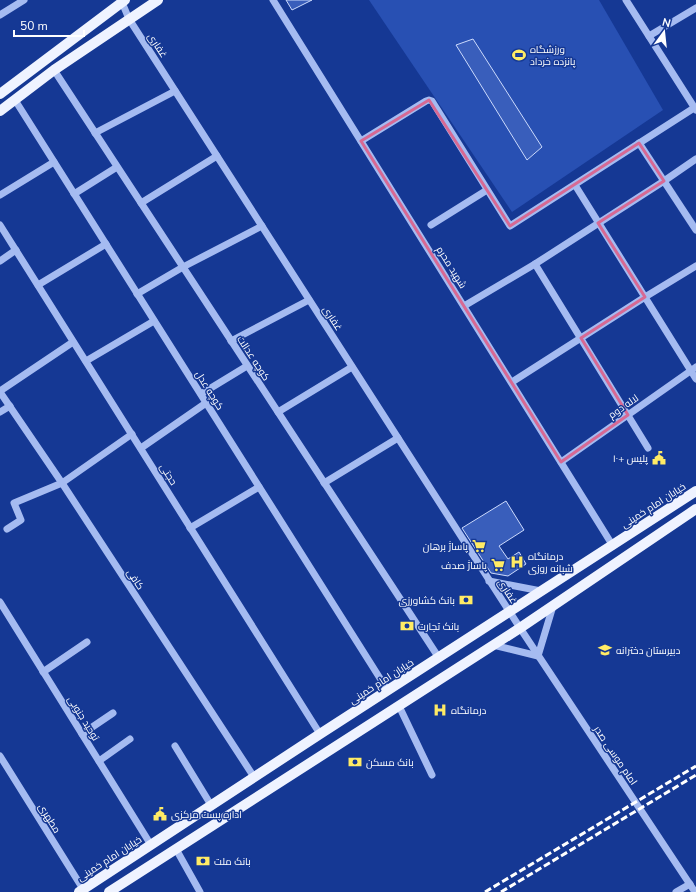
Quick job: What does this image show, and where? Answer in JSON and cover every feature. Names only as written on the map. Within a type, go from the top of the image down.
[{"type":"main road","points":[[0,111],[54,70],[158,0]]},
{"type":"main road","points":[[0,94],[123,1]]},
{"type":"main road","name":"خیابان امام خمینی","points":[[81,891],[320,734],[696,491]]},
{"type":"main road","points":[[109,892],[520,628],[696,509]]},
{"type":"street","points":[[0,16],[24,0]]},
{"type":"street","name":"شهید محرم","points":[[273,0],[613,546]]},
{"type":"street","points":[[361,141],[426,101],[432,101],[510,226],[695,109],[626,0]]},
{"type":"street","name":"غفاری","points":[[123,1],[130,19],[175,91],[520,628]]},
{"type":"street","points":[[649,36],[696,8]]},
{"type":"street","name":"کوچه عدالت","points":[[54,70],[439,658]]},
{"type":"street","points":[[95,133],[175,91]]},
{"type":"street","name":"کوچه عدل","points":[[15,100],[388,691]]},
{"type":"street","points":[[639,143],[696,230]]},
{"type":"street","points":[[141,203],[217,156]]},
{"type":"street","points":[[464,306],[535,264],[696,159]]},
{"type":"street","points":[[0,195],[54,162]]},
{"type":"street","points":[[74,194],[117,167]]},
{"type":"street","points":[[575,185],[645,297],[693,368],[696,379]]},
{"type":"street","points":[[431,226],[487,190]]},
{"type":"street","name":"حجتی","points":[[0,225],[320,734]]},
{"type":"street","points":[[137,294],[183,267],[262,226]]},
{"type":"street","points":[[38,286],[106,244]]},
{"type":"street","points":[[0,261],[16,250]]},
{"type":"street","points":[[535,264],[648,448]]},
{"type":"street","points":[[512,382],[696,266]]},
{"type":"street","points":[[231,341],[309,300]]},
{"type":"street","points":[[86,361],[154,321]]},
{"type":"street","points":[[0,391],[73,342]]},
{"type":"street","points":[[201,394],[248,366]]},
{"type":"street","points":[[278,412],[352,367]]},
{"type":"street","name":"لاله دوم","points":[[561,462],[628,416],[693,368]]},
{"type":"street","name":"کافی","points":[[0,391],[62,483],[254,777]]},
{"type":"street","points":[[141,448],[206,403]]},
{"type":"street","points":[[0,412],[10,406]]},
{"type":"street","points":[[7,529],[22,520],[14,503],[62,483],[132,434]]},
{"type":"street","points":[[324,483],[398,438]]},
{"type":"street","points":[[190,528],[259,487]]},
{"type":"street","points":[[489,581],[541,591]]},
{"type":"street","name":"توحید جنوبی","points":[[0,602],[151,845]]},
{"type":"street","points":[[493,645],[538,656],[553,606]]},
{"type":"street","name":"امام موسی صدر","points":[[520,628],[696,892]]},
{"type":"street","points":[[43,672],[87,642]]},
{"type":"street","points":[[399,706],[432,775]]},
{"type":"street","points":[[82,734],[113,713]]},
{"type":"street","points":[[99,761],[130,739]]},
{"type":"street","points":[[175,746],[211,805]]},
{"type":"street","name":"مطهری","points":[[0,756],[81,891]]},
{"type":"street","points":[[176,849],[200,892]]},
{"type":"street","points":[[676,892],[690,884]]},
{"type":"highlighted area","points":[[429,100],[510,226],[639,143],[664,181],[598,223],[645,297],[581,338],[628,415],[561,462],[361,141]]},
{"type":"shaded area","name":"ورزشگاه پانزده خرداد","points":[[369,0],[599,0],[663,110],[512,212]]},
{"type":"building","points":[[286,0],[312,0],[292,10]]},
{"type":"building","points":[[473,39],[542,147],[527,160],[456,45]]},
{"type":"building","points":[[506,501],[524,530],[499,546],[508,559],[519,552],[526,564],[508,576],[491,573],[462,528]]},
{"type":"railway","points":[[485,892],[696,766]]},
{"type":"railway","points":[[501,892],[696,775]]},
{"type":"place","name":"ورزشگاه پانزده خرداد","points":[[519,55]]},
{"type":"place","name":"پلیس +۱۰","points":[[659,458]]},
{"type":"place","name":"پاساژ برهان","points":[[479,546]]},
{"type":"place","name":"درمانگاه شبانه روزی","points":[[517,562]]},
{"type":"place","name":"پاساژ صدف","points":[[498,565]]},
{"type":"place","name":"بانک کشاورزی","points":[[466,600]]},
{"type":"place","name":"بانک تجارت","points":[[407,626]]},
{"type":"place","name":"دبیرستان دخترانه","points":[[605,650]]},
{"type":"place","name":"درمانگاه","points":[[440,710]]},
{"type":"place","name":"بانک مسکن","points":[[355,762]]},
{"type":"place","name":"اداره پست مرکزی","points":[[160,814]]},
{"type":"place","name":"بانک ملت","points":[[203,861]]}]
